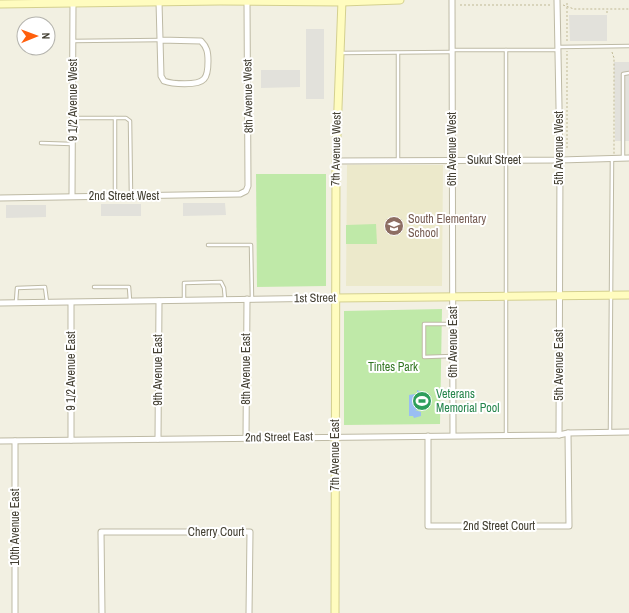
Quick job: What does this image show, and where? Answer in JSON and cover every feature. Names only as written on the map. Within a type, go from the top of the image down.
[{"type":"street","points":[[3,3],[400,0]]},
{"type":"street","name":"6th Avenue West","points":[[452,0],[453,298]]},
{"type":"street","name":"5th Avenue West","points":[[558,0],[560,160],[559,295]]},
{"type":"street","name":"8th Avenue West","points":[[246,191],[248,186],[249,138],[247,1]]},
{"type":"street","name":"7th Avenue West","points":[[335,298],[336,161],[342,1]]},
{"type":"street","points":[[159,2],[160,40],[161,76],[164,81],[170,83],[198,83],[204,79],[208,69],[208,52],[201,41],[160,40]]},
{"type":"street","name":"9 1/2 Avenue West","points":[[72,196],[73,3]]},
{"type":"street","name":"Sukut Street","points":[[336,161],[560,160],[626,158]]},
{"type":"street","name":"2nd Street West","points":[[0,198],[240,194],[246,191]]},
{"type":"street","name":"1st Street","points":[[0,304],[249,299],[453,298],[629,294]]},
{"type":"street","name":"5th Avenue East","points":[[559,295],[559,435]]},
{"type":"street","name":"7th Avenue East","points":[[335,298],[335,613]]},
{"type":"street","name":"6th Avenue East","points":[[453,298],[453,435]]},
{"type":"street","name":"8th Avenue East","points":[[246,438],[249,299]]},
{"type":"street","name":"9th Avenue East","points":[[158,438],[159,301]]},
{"type":"street","name":"9 1/2 Avenue East","points":[[71,303],[71,440]]},
{"type":"street","name":"2nd Street East","points":[[0,441],[335,436],[559,435],[568,433],[629,432]]},
{"type":"street","name":"2nd Street Court","points":[[428,436],[428,526],[569,526],[568,433]]},
{"type":"street","name":"10th Avenue East","points":[[15,441],[15,613]]},
{"type":"street","name":"Cherry Court","points":[[102,613],[101,532],[250,532],[249,613]]},
{"type":"lane","points":[[73,41],[160,40]]},
{"type":"lane","points":[[340,53],[506,50],[559,48],[568,46],[629,46]]},
{"type":"lane","points":[[506,50],[506,435]]},
{"type":"lane","points":[[398,53],[398,160]]},
{"type":"lane","points":[[626,158],[623,74],[629,74]]},
{"type":"lane","points":[[73,118],[126,118],[130,121],[132,196]]},
{"type":"lane","points":[[115,118],[115,196]]},
{"type":"lane","points":[[41,143],[73,144]]},
{"type":"lane","points":[[610,432],[612,158]]},
{"type":"lane","points":[[208,245],[251,245],[249,299]]},
{"type":"lane","points":[[184,300],[184,283],[221,282],[224,288],[225,300]]},
{"type":"lane","points":[[94,287],[129,286],[130,301]]},
{"type":"lane","points":[[16,303],[17,288],[45,287],[47,303]]},
{"type":"lane","points":[[453,324],[424,324],[424,357],[453,356]]},
{"type":"path","points":[[567,3],[567,148]]},
{"type":"path","points":[[460,5],[551,5]]},
{"type":"path","points":[[563,5],[567,8],[629,9]]},
{"type":"path","points":[[612,46],[612,56],[614,58],[614,147],[612,158]]},
{"type":"shaded area","points":[[569,15],[607,15],[607,41],[570,41]]},
{"type":"shaded area","points":[[306,29],[324,29],[324,99],[306,99]]},
{"type":"shaded area","points":[[614,62],[629,62],[629,141],[615,141]]},
{"type":"shaded area","points":[[261,70],[300,70],[300,87],[261,88]]},
{"type":"shaded area","name":"South Elementary School","points":[[347,165],[443,165],[442,286],[346,286]]},
{"type":"shaded area","points":[[183,203],[225,203],[226,215],[183,216]]},
{"type":"shaded area","points":[[101,204],[141,204],[141,216],[101,216]]},
{"type":"shaded area","points":[[6,205],[46,205],[46,217],[6,218]]},
{"type":"green space","points":[[256,174],[326,174],[326,286],[257,287]]},
{"type":"green space","points":[[376,224],[377,244],[346,244],[346,225]]},
{"type":"green space","name":"Tintes Park","points":[[442,309],[440,424],[344,425],[344,311]]},
{"type":"water","name":"Veterans Memorial Pool","points":[[417,390],[431,396],[423,409],[415,410],[421,412],[421,416],[414,418],[413,416],[409,416],[409,395],[415,394],[417,406]]},
{"type":"place","name":"South Elementary School","points":[[394,226]]},
{"type":"place","name":"Veterans Memorial Pool","points":[[422,401]]}]
